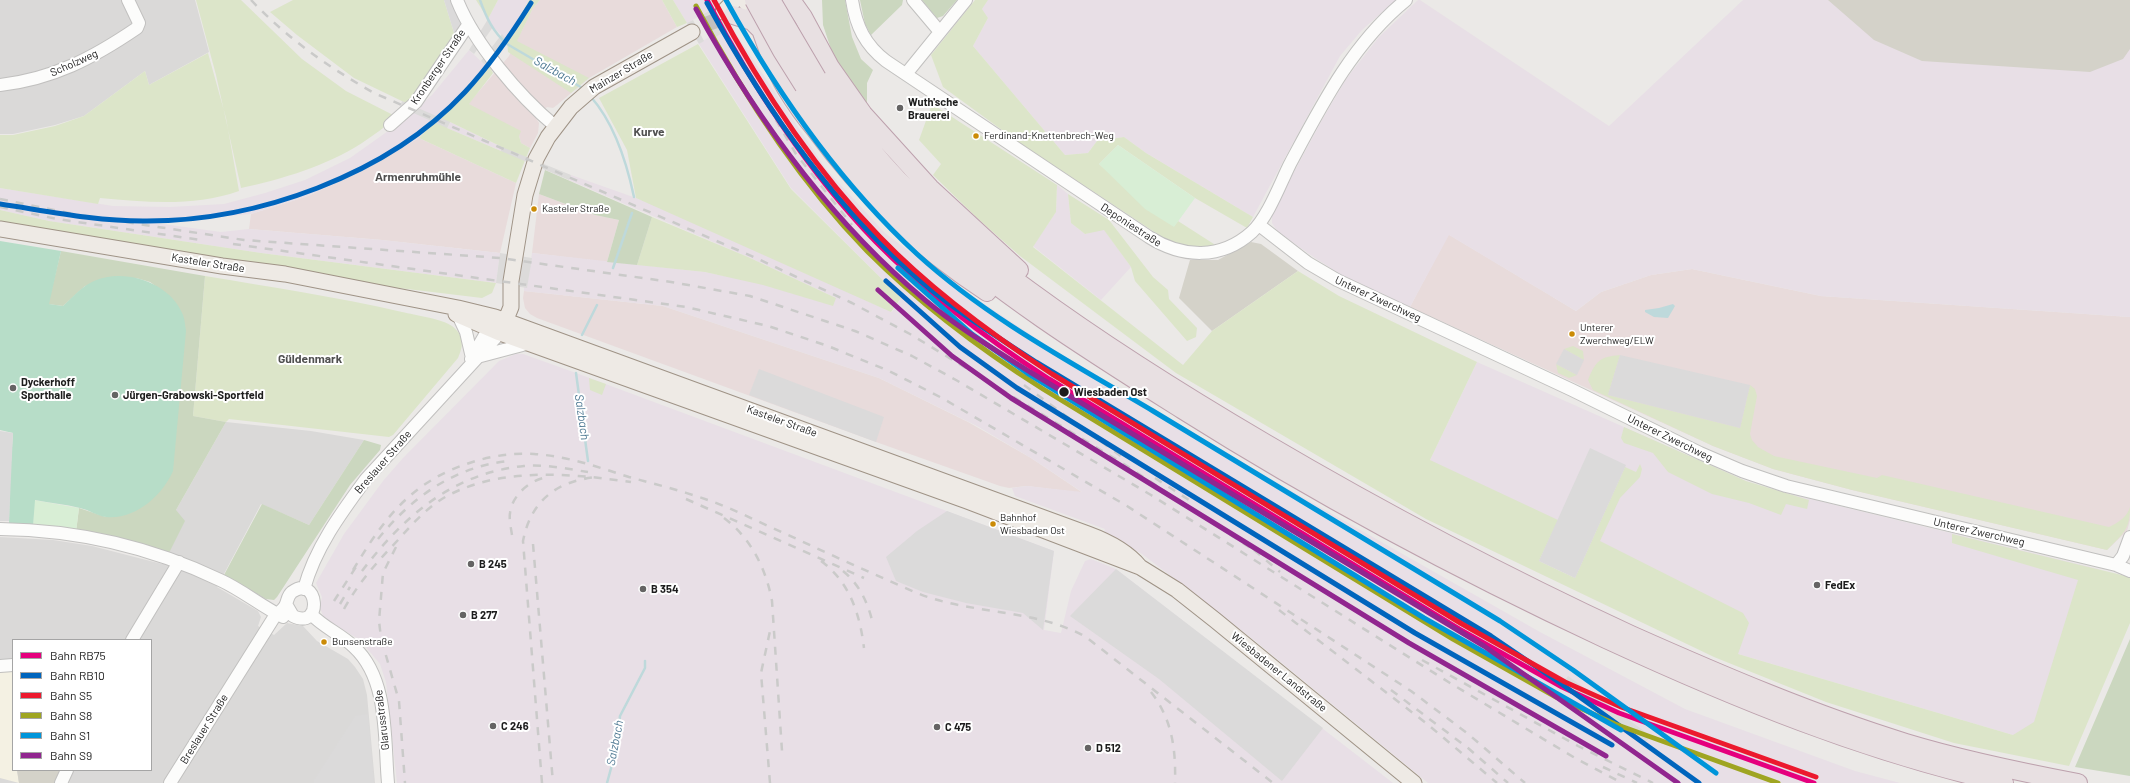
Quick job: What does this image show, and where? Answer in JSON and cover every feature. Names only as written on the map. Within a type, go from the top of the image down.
[{"type":"highway","points":[[771,0],[810,82]]},
{"type":"highway","points":[[792,0],[801,8],[830,67],[863,114],[930,188],[1038,287],[1064,325]]},
{"type":"highway","points":[[751,5],[810,82],[836,106],[874,154],[927,209],[1064,325],[1212,429],[1291,476],[1404,538],[1564,619],[1658,663],[1803,723],[1904,757],[2004,783]]},
{"type":"highway","points":[[751,5],[778,72],[795,102],[826,144],[875,201],[904,230],[958,273],[1006,304],[1064,325],[1298,463],[1404,523],[1569,606],[1671,653],[1818,713],[1907,743],[1974,761],[2078,783]]},
{"type":"highway","points":[[730,11],[752,21],[762,31]]},
{"type":"main road","points":[[730,11],[751,5],[763,13],[772,12],[781,8],[788,0]]},
{"type":"main road","name":"Mainzer Straße","points":[[498,325],[511,289],[528,183],[539,153],[555,126],[580,99],[594,87],[698,28]]},
{"type":"main road","name":"Kasteler Straße","points":[[0,229],[222,266],[285,274],[439,305],[532,337],[1074,536]]},
{"type":"main road","points":[[511,289],[532,337]]},
{"type":"main road","name":"Kasteler Straße","points":[[439,305],[458,315],[498,325]]},
{"type":"main road","name":"Wiesbadener Landstraße","points":[[1074,536],[1140,567],[1177,590],[1414,783]]},
{"type":"street","name":"Scholzweg","points":[[0,85],[26,81],[57,73],[109,47],[137,28],[139,23],[128,0]]},
{"type":"street","points":[[457,0],[468,25],[509,79],[555,126]]},
{"type":"street","points":[[852,0],[857,22],[867,43],[879,56],[906,74],[966,0]]},
{"type":"street","points":[[913,0],[940,32]]},
{"type":"street","name":"Deponiestraße","points":[[906,74],[1142,233],[1169,248],[1196,253],[1217,251],[1235,244],[1259,225],[1340,76],[1373,32],[1406,0]]},
{"type":"street","name":"Kronberger Straße","points":[[390,126],[416,102],[468,25]]},
{"type":"street","name":"Unterer Zwerchweg","points":[[1259,225],[1308,263],[1337,280],[1566,387],[1700,453],[1742,471],[1786,486],[2116,565],[2129,570]]},
{"type":"street","points":[[458,315],[468,337],[473,361],[532,337]]},
{"type":"street","name":"Breslauer Straße","points":[[170,783],[264,634],[285,616],[288,597],[293,591],[304,589],[312,563],[347,505],[366,479],[473,361],[498,325]]},
{"type":"street","points":[[0,529],[33,529],[75,533],[113,541],[179,562],[221,580],[285,616],[302,618],[311,614],[315,601],[310,592],[304,589]]},
{"type":"street","points":[[2116,565],[2123,556],[2130,537]]},
{"type":"street","points":[[133,639],[179,562]]},
{"type":"street","name":"Glarusstraße","points":[[311,614],[323,626],[354,646],[372,669],[381,704],[388,783]]},
{"type":"street","points":[[0,666],[12,665]]},
{"type":"street","points":[[61,783],[67,771]]},
{"type":"shaded area","points":[[0,0],[195,0],[209,52],[149,85],[145,71],[84,116],[55,125],[13,134],[0,134]]},
{"type":"shaded area","points":[[444,0],[455,0],[464,25],[455,36]]},
{"type":"shaded area","points":[[498,0],[529,0],[507,40],[493,27],[488,19]]},
{"type":"shaded area","points":[[540,0],[662,0],[677,27],[589,78],[553,108],[547,107],[536,118],[539,123],[538,133],[530,148],[521,143],[519,136],[468,104],[509,56],[533,8]]},
{"type":"shaded area","points":[[673,0],[718,0],[720,5],[687,23]]},
{"type":"shaded area","points":[[988,0],[1396,0],[1362,30],[1340,56],[1253,217],[1146,153],[1124,137],[1097,141],[1088,153],[1065,155],[973,46],[988,18],[982,9]]},
{"type":"shaded area","points":[[1418,0],[1609,126],[1743,0],[2130,0],[2130,317],[1821,296],[1692,269],[1651,275],[1601,292],[1576,311],[1449,235],[1410,307],[1340,274],[1315,258],[1278,232],[1272,223],[1272,213],[1346,79],[1379,37]]},
{"type":"shaded area","points":[[1828,0],[2130,0],[2130,49],[2123,59],[2090,72],[1922,61],[1874,40]]},
{"type":"shaded area","points":[[732,28],[826,169],[885,233],[939,274],[1051,348],[1283,486],[1540,632],[1685,709],[1855,771],[1900,783],[1428,783],[1249,636],[1142,554],[1104,533],[1105,529],[1015,496],[1012,488],[1027,486],[1082,492],[1031,458],[977,426],[879,378],[663,306],[524,291],[524,287],[527,287],[532,253],[705,272],[836,298],[748,257],[569,180],[571,175],[679,215],[892,312],[901,298],[791,188],[699,44],[710,36],[712,39]]},
{"type":"shaded area","points":[[469,50],[486,66],[419,138],[360,172],[308,196],[251,214],[172,221],[134,220],[221,232],[249,229],[382,240],[500,253],[496,283],[261,253],[49,221],[0,210],[0,188],[113,206],[170,207],[224,204],[305,180],[350,158],[405,119],[432,95]]},
{"type":"shaded area","points":[[450,122],[502,147],[501,151],[447,128]]},
{"type":"shaded area","points":[[419,138],[516,183],[500,253],[382,240],[249,229],[251,214],[308,196],[360,172]]},
{"type":"shaded area","points":[[1057,185],[1068,194],[1071,223],[1085,234],[1104,229],[1131,267],[1101,300],[1033,246],[1056,212]]},
{"type":"shaded area","points":[[539,194],[595,215],[619,220],[607,262],[532,253]]},
{"type":"shaded area","points":[[1448,234],[1576,311],[1601,292],[1651,275],[1692,269],[1821,296],[2130,317],[2130,520],[2127,531],[2107,550],[1852,490],[1773,469],[1713,446],[1410,307]]},
{"type":"shaded area","points":[[1251,242],[1261,244],[1298,271],[1212,331],[1179,298],[1190,260],[1218,260]]},
{"type":"shaded area","points":[[524,291],[663,306],[879,378],[968,422],[1031,458],[1083,493],[1027,486],[1009,488],[1000,486],[876,442],[537,318],[530,314],[525,308],[523,298]]},
{"type":"shaded area","points":[[1564,349],[1584,360],[1577,375],[1556,364]]},
{"type":"shaded area","points":[[516,354],[523,354],[576,373],[1054,551],[1044,630],[1061,633],[1071,591],[1085,561],[1091,559],[1116,569],[1393,783],[397,783],[386,682],[380,664],[360,640],[324,618],[320,608],[322,597],[316,583],[344,534],[383,481],[403,458],[499,361]]},
{"type":"shaded area","points":[[1620,355],[1750,385],[1740,428],[1608,395]]},
{"type":"shaded area","points":[[1477,362],[1746,481],[1773,490],[2099,569],[2040,743],[1738,654],[1539,561],[1430,460]]},
{"type":"shaded area","points":[[759,369],[884,417],[876,442],[749,395]]},
{"type":"shaded area","points":[[226,422],[311,431],[364,440],[309,525],[261,504],[217,587],[258,611],[261,617],[258,626],[274,635],[287,623],[303,626],[317,641],[348,659],[355,667],[363,679],[367,695],[375,783],[0,783],[0,537],[53,540],[92,546],[162,564],[169,553],[176,510]]},
{"type":"shaded area","points":[[0,431],[13,433],[9,521],[0,521]]},
{"type":"shaded area","points":[[1590,448],[1626,465],[1575,578],[1539,561]]},
{"type":"shaded area","points":[[947,511],[1054,551],[1043,630],[1023,613],[966,603],[923,592],[896,581],[886,557],[917,531]]},
{"type":"shaded area","points":[[1116,569],[1323,728],[1282,781],[1159,679],[1070,616]]},
{"type":"shaded area","points":[[12,670],[12,771],[17,771],[19,783],[0,778],[0,671]]},
{"type":"shaded area","points":[[368,714],[374,783],[314,783],[314,780],[355,716]]},
{"type":"shaded area","points":[[17,771],[62,771],[56,783],[19,783]]},
{"type":"green space","points":[[196,0],[241,0],[302,59],[346,91],[397,117],[362,143],[319,165],[288,176],[241,188],[216,75]]},
{"type":"green space","points":[[293,0],[444,0],[455,36],[408,104],[354,78],[297,35],[270,12]]},
{"type":"green space","points":[[476,0],[498,0],[488,19]]},
{"type":"green space","points":[[529,0],[540,0],[533,8],[517,41],[589,78],[571,93],[508,52],[507,40]]},
{"type":"green space","points":[[662,0],[673,0],[687,23],[677,27]]},
{"type":"green space","points":[[822,0],[845,0],[852,37],[861,59],[873,70],[867,83],[867,105],[834,58],[823,25]]},
{"type":"green space","points":[[860,0],[903,0],[902,5],[871,35],[865,24]]},
{"type":"green space","points":[[922,0],[957,0],[943,16],[937,18]]},
{"type":"green space","points":[[975,0],[988,0],[982,9],[988,18],[973,46],[1065,155],[1088,153],[1097,141],[1124,137],[1146,153],[1253,217],[1247,228],[1195,198],[1118,145],[1099,164],[1174,226],[1178,221],[1217,246],[1183,246],[1165,239],[1017,141],[943,87],[931,55]]},
{"type":"green space","points":[[698,44],[791,189],[901,298],[891,312],[636,198],[627,150],[599,98]]},
{"type":"green space","points":[[208,53],[226,118],[239,191],[204,199],[170,202],[100,198],[98,204],[0,188],[0,135],[13,135],[55,126],[84,116],[145,71],[149,85]]},
{"type":"green space","points":[[486,66],[490,67],[493,73],[469,104],[521,131],[519,136],[521,143],[530,148],[516,183],[419,138]],"holes":[[[450,122],[502,147],[501,151],[447,128]]]},
{"type":"green space","points":[[932,104],[1057,185],[1056,212],[1033,247],[1183,365],[1212,331],[1298,271],[1339,296],[1477,362],[1430,460],[1558,520],[1539,561],[1575,578],[1625,467],[1636,472],[1640,464],[1642,469],[1640,477],[1620,498],[1600,541],[1743,613],[1749,623],[1738,654],[2013,735],[2034,722],[2078,580],[1952,543],[1952,534],[2130,577],[2130,623],[2069,766],[1954,743],[1826,702],[1714,657],[1426,519],[1176,373],[1020,256],[977,218],[933,175],[941,164],[919,140]]},
{"type":"green space","points":[[1118,145],[1195,198],[1174,227],[1145,209],[1099,164]]},
{"type":"green space","points":[[545,170],[652,217],[637,265],[607,262],[619,220],[595,215],[539,194]]},
{"type":"green space","points":[[1068,194],[1109,220],[1153,277],[1168,290],[1169,299],[1197,328],[1196,337],[1187,341],[1135,281],[1131,267],[1104,230],[1085,234],[1071,223]]},
{"type":"green space","points":[[0,210],[49,221],[261,253],[496,283],[492,293],[482,298],[374,285],[0,221]]},
{"type":"green space","points":[[652,217],[748,257],[836,298],[833,306],[763,285],[705,272],[637,265]]},
{"type":"green space","points":[[0,241],[61,251],[49,304],[63,306],[90,283],[106,277],[133,277],[158,286],[177,304],[183,315],[186,331],[173,471],[162,489],[155,497],[137,510],[127,515],[106,517],[83,509],[35,500],[33,526],[9,523],[13,433],[0,430]]},
{"type":"green space","points":[[61,251],[205,276],[193,416],[226,422],[176,510],[185,521],[169,553],[144,544],[76,532],[79,508],[106,517],[168,295],[150,282],[136,278],[85,286],[63,306],[48,304]]},
{"type":"green space","points":[[205,276],[329,297],[435,319],[456,329],[462,340],[461,349],[458,358],[393,435],[389,437],[229,419],[226,422],[193,416]]},
{"type":"green space","points":[[1573,346],[1583,351],[1584,360],[1564,349]]},
{"type":"green space","points":[[1620,355],[1608,395],[1740,428],[1750,385],[1755,389],[1757,396],[1750,434],[1752,440],[1758,447],[1774,456],[1877,478],[1882,475],[2109,527],[2122,519],[2130,507],[2129,521],[2121,535],[2107,550],[1852,490],[1773,469],[1713,446],[1593,390],[1588,380],[1596,364],[1607,357]]},
{"type":"green space","points":[[1556,364],[1577,375],[1569,378],[1558,373]]},
{"type":"green space","points":[[589,378],[606,384],[602,395],[590,390]]},
{"type":"green space","points":[[1624,427],[1746,481],[1809,500],[1807,509],[1786,504],[1781,515],[1749,503],[1712,494],[1668,472],[1653,453],[1624,443],[1621,438]]},
{"type":"green space","points":[[364,440],[381,445],[380,450],[350,485],[274,600],[266,599],[224,575],[262,504],[309,525]]},
{"type":"green space","points":[[34,500],[79,508],[76,532],[33,526]]},
{"type":"green space","points":[[2130,639],[2130,776],[2075,767]]},
{"type":"water","points":[[1673,304],[1675,306],[1668,318],[1654,317],[1645,312],[1645,310]]},
{"type":"pier","points":[[720,5],[732,28],[712,39],[700,16]]},
{"type":"pier","points":[[488,19],[493,27],[474,54],[469,50]]},
{"type":"pier","points":[[693,20],[704,41],[699,44],[687,23]]},
{"type":"pier","points":[[502,34],[507,40],[486,66],[481,61]]},
{"type":"pier","points":[[402,101],[450,122],[447,128],[400,107]]},
{"type":"pier","points":[[502,147],[571,175],[569,180],[501,151]]},
{"type":"pier","points":[[500,253],[532,258],[527,288],[496,283]]},
{"type":"pier","points":[[1568,676],[1651,736],[1644,744],[1563,683]]},
{"type":"waterway","name":"Salzbach","points":[[480,0],[490,24],[507,44],[584,89]]},
{"type":"waterway","name":"Salzbach","points":[[591,97],[599,107],[613,131],[628,171],[634,197]]},
{"type":"waterway","name":"Salzbach","points":[[613,268],[632,213]]},
{"type":"waterway","name":"Salzbach","points":[[582,335],[597,305]]},
{"type":"waterway","name":"Salzbach","points":[[576,373],[588,461]]},
{"type":"waterway","name":"Salzbach","points":[[607,783],[616,750],[620,716],[645,668],[645,661]]},
{"type":"tunnel","points":[[704,25],[726,17]]},
{"type":"railway","points":[[251,0],[279,27],[309,51],[340,73],[374,93],[756,258],[852,303],[910,334],[1127,466],[1258,553]]},
{"type":"railway","points":[[735,51],[796,154],[852,225]]},
{"type":"railway","points":[[0,199],[79,215],[244,240],[500,258],[671,282],[750,296],[855,331],[912,356],[956,380],[1151,495],[1450,683],[1575,758],[1622,783]]},
{"type":"railway","points":[[0,207],[57,219],[201,240]]},
{"type":"railway","points":[[233,244],[686,307],[768,326],[828,346],[889,371],[942,398],[1127,506],[1411,691],[1467,733],[1525,783]]},
{"type":"railway","points":[[1024,385],[1122,457]]},
{"type":"railway","points":[[353,570],[373,539],[394,512],[419,488],[434,479],[451,470],[502,455],[534,454],[558,457],[594,466],[718,504],[917,593],[959,605],[1045,621],[1086,637],[1273,783]]},
{"type":"railway","points":[[378,539],[405,510],[436,486],[452,477],[470,470],[488,464],[508,461]]},
{"type":"railway","points":[[362,571],[395,532],[413,515],[432,500],[475,478],[498,470],[524,466],[556,467],[588,472]]},
{"type":"railway","points":[[344,609],[369,573],[410,526],[437,502],[453,493],[496,479],[518,476],[564,475],[631,482]]},
{"type":"railway","points":[[542,783],[523,541],[532,514],[548,495],[558,488],[570,483],[597,477]]},
{"type":"railway","points":[[512,535],[510,516],[511,507],[514,501],[526,486],[543,478]]},
{"type":"railway","points":[[1155,478],[1189,500]]},
{"type":"railway","points":[[686,499],[864,578]]},
{"type":"railway","points":[[724,518],[742,535],[756,555],[766,577],[772,601],[782,751]]},
{"type":"railway","points":[[533,544],[553,783]]},
{"type":"railway","points":[[396,547],[383,573],[379,621],[381,638],[399,701],[405,783]]},
{"type":"railway","points":[[1254,550],[1280,572]]},
{"type":"railway","points":[[821,561],[831,569],[839,579],[852,600],[860,623],[864,648]]},
{"type":"railway","points":[[334,601],[356,567]]},
{"type":"railway","points":[[843,571],[859,588],[869,609],[873,624]]},
{"type":"railway","points":[[340,604],[350,587]]},
{"type":"railway","points":[[1279,610],[1426,723],[1497,783]]},
{"type":"railway","points":[[770,631],[761,673],[770,783]]},
{"type":"railway","points":[[1422,660],[1578,746],[1653,783]]},
{"type":"railway","points":[[1391,690],[1468,748],[1508,783]]},
{"type":"railway","points":[[1151,692],[1164,713],[1171,735],[1175,758],[1175,783]]},
{"type":"railway","points":[[1603,767],[1637,783]]},
{"type":"rail line","name":"RB75","points":[[707,0],[762,96],[805,158],[852,216],[876,242],[916,280],[937,298],[1003,348],[1049,379],[1459,629],[1562,687],[1619,713],[1814,783]]},
{"type":"rail line","name":"S5","points":[[714,0],[768,94],[832,183],[880,237],[920,275],[984,327],[1052,374],[1462,624],[1565,682],[1621,707],[1816,777]]},
{"type":"rail line","name":"S1","points":[[726,0],[766,69],[811,135],[836,167],[888,226],[917,254],[972,299],[1061,357],[1500,621],[1573,670],[1716,773]]},
{"type":"rail line","name":"RB10","points":[[0,204],[71,215],[125,221],[186,219],[230,213],[274,203],[318,188],[359,170],[398,147],[434,121],[465,92],[483,71],[508,38],[531,3]]},
{"type":"rail line","name":"RB10","points":[[707,3],[730,43],[779,121],[807,158],[866,229],[899,262],[946,302],[1036,362],[1491,636],[1563,685],[1699,783]]},
{"type":"rail line","name":"S8","points":[[696,6],[752,103],[795,166],[818,196],[842,224],[887,271],[951,325],[996,358],[1043,389],[1453,639],[1556,697],[1615,724],[1778,783]]},
{"type":"rail line","name":"S9","points":[[696,9],[719,50],[770,128],[826,202],[890,269],[937,310],[976,338],[1030,372],[1484,646],[1678,783]]},
{"type":"rail line","name":"S1","points":[[898,268],[972,334],[1027,373],[1424,618],[1621,730]]},
{"type":"rail line","name":"RB10","points":[[886,281],[960,347],[1017,388],[1415,633],[1612,745]]},
{"type":"rail line","name":"S9","points":[[878,290],[952,356],[1011,398],[1409,643],[1606,756]]},
{"type":"place","name":"Wuth'sche Brauerei","points":[[900,108]]},
{"type":"place","name":"Ferdinand-Knettenbrech-Weg","points":[[976,136]]},
{"type":"place","name":"Kasteler Straße","points":[[534,209]]},
{"type":"place","name":"Unterer Zwerchweg/ELW","points":[[1572,334]]},
{"type":"place","name":"Dyckerhoff Sporthalle","points":[[13,388]]},
{"type":"place","name":"Wiesbaden Ost","points":[[1064,392]]},
{"type":"place","name":"Jürgen-Grabowski-Sportfeld","points":[[115,395]]},
{"type":"place","name":"Bahnhof Wiesbaden Ost","points":[[993,524]]},
{"type":"place","name":"B 245","points":[[471,564]]},
{"type":"place","name":"FedEx","points":[[1817,585]]},
{"type":"place","name":"B 354","points":[[643,589]]},
{"type":"place","name":"B 277","points":[[463,615]]},
{"type":"place","name":"Bunsenstraße","points":[[324,642]]},
{"type":"place","name":"C 246","points":[[493,726]]},
{"type":"place","name":"C 475","points":[[937,727]]},
{"type":"place","name":"D 512","points":[[1088,748]]},
{"type":"district","name":"Kurve","points":[[649,132]]},
{"type":"district","name":"Armenruhmühle","points":[[418,177]]},
{"type":"district","name":"Güldenmark","points":[[310,359]]}]
